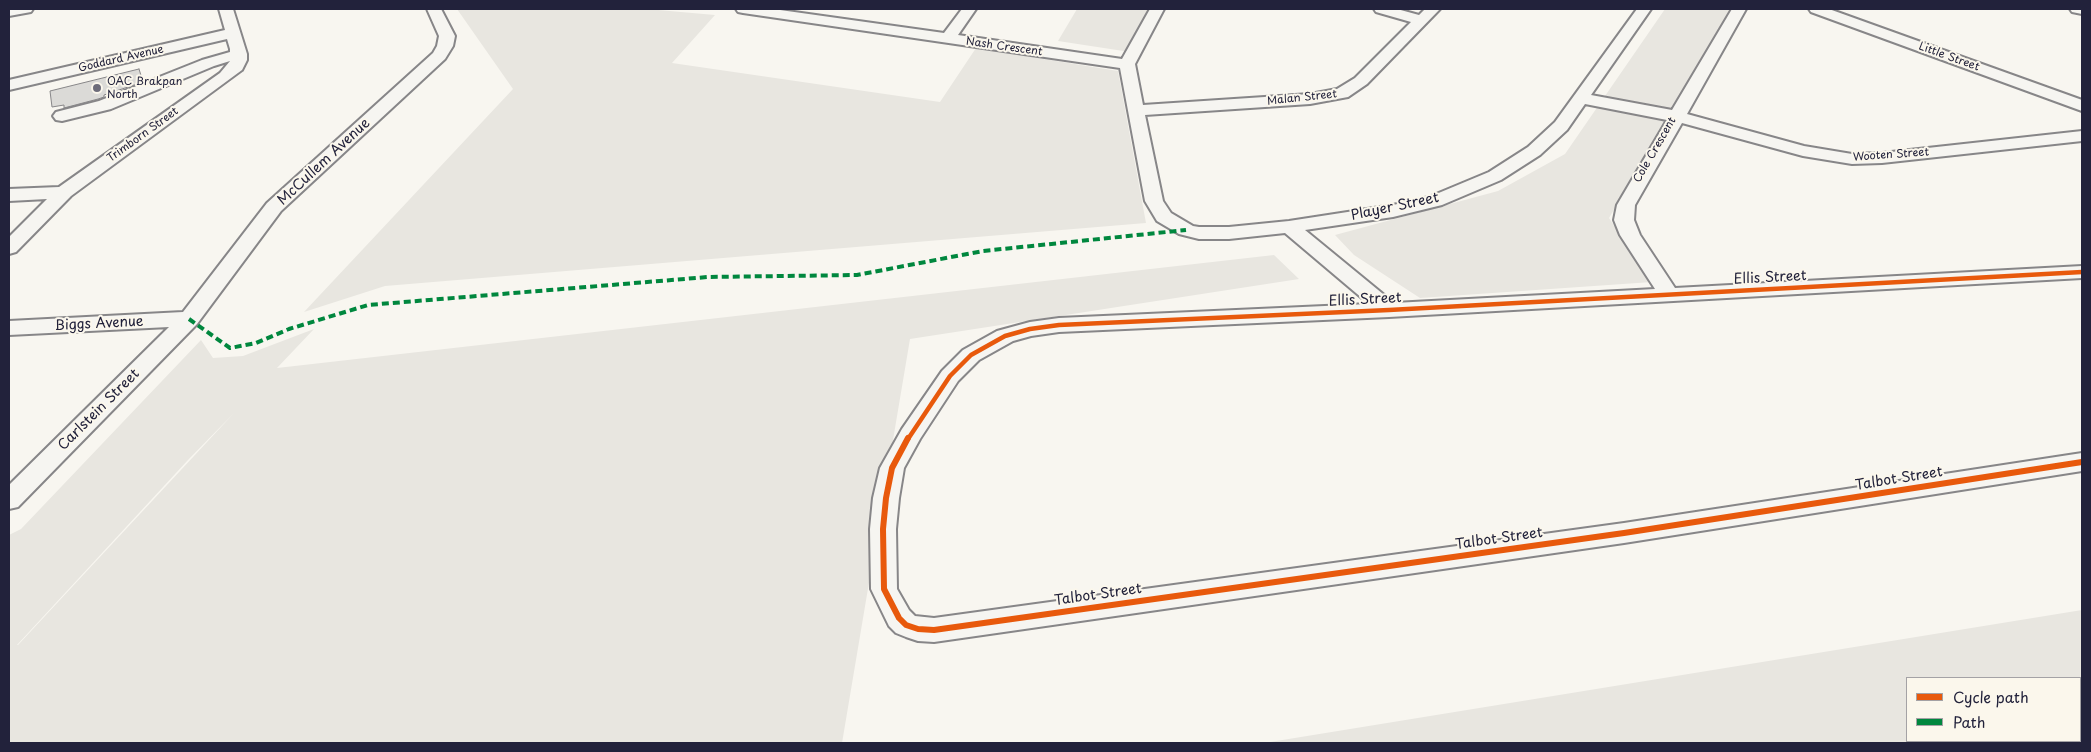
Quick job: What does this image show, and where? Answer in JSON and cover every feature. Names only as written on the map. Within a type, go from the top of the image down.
[{"type":"street","points":[[9,12],[26,9]]},
{"type":"street","points":[[62,116],[105,105],[184,72],[239,54],[226,9]]},
{"type":"street","name":"McCullem Avenue","points":[[189,319],[274,207],[439,56],[445,46],[447,36],[434,9]]},
{"type":"street","name":"Nash Crescent","points":[[743,9],[1127,64]]},
{"type":"street","points":[[948,38],[969,9]]},
{"type":"street","points":[[1137,110],[1127,64],[1157,9]]},
{"type":"street","points":[[1381,9],[1421,20]]},
{"type":"street","name":"Malan Street","points":[[1137,110],[1310,99],[1342,93],[1361,81],[1433,9]]},
{"type":"street","name":"Player Street","points":[[1137,110],[1154,201],[1164,217],[1186,230],[1199,233],[1229,233],[1289,227],[1393,211],[1435,201],[1469,187],[1494,176],[1534,151],[1561,126],[1644,9]]},
{"type":"street","name":"Cole Crescent","points":[[1669,295],[1630,235],[1624,220],[1624,212],[1630,194],[1739,9]]},
{"type":"street","name":"Little Street","points":[[1816,9],[2082,106]]},
{"type":"street","points":[[2077,9],[2082,10]]},
{"type":"street","name":"Goddard Avenue","points":[[9,85],[233,33]]},
{"type":"street","name":"Trimborn Street","points":[[9,248],[64,192],[236,67],[239,54]]},
{"type":"street","points":[[184,72],[220,80]]},
{"type":"street","name":"Wooten Street","points":[[1582,98],[1675,116],[1803,151],[1852,159],[1882,158],[2082,136]]},
{"type":"street","points":[[9,195],[64,192]]},
{"type":"street","points":[[1289,227],[1389,310]]},
{"type":"street","name":"Ellis Street","points":[[918,629],[906,625],[899,618],[884,589],[883,528],[892,468],[910,435],[950,376],[971,355],[1005,336],[1030,329],[1059,325],[1389,310],[2082,272]]},
{"type":"street","name":"Biggs Avenue","points":[[9,328],[189,319]]},
{"type":"street","name":"Carlstein Street","points":[[9,500],[189,319]]},
{"type":"street","name":"Talbot Street","points":[[918,629],[934,630],[1624,533],[2082,462]]},
{"type":"shaded area","points":[[457,9],[647,9],[715,15],[672,63],[940,102],[976,48],[1118,71],[1146,223],[385,286],[304,312],[513,89]]},
{"type":"shaded area","points":[[1077,9],[1151,9],[1130,52],[1058,41]]},
{"type":"shaded area","points":[[1665,9],[1731,9],[1609,218],[1652,282],[1420,298],[1354,255],[1335,235],[1498,191],[1565,154]]},
{"type":"shaded area","points":[[1274,255],[1299,279],[910,339],[842,743],[9,743],[9,535],[21,529],[201,340],[213,358],[243,356],[314,329],[277,368]],"holes":[[[234,413],[18,645],[188,460]]]},
{"type":"shaded area","points":[[2082,610],[2082,743],[1264,743]]},
{"type":"building","name":"OAC Brakpan North","points":[[139,69],[143,82],[104,95],[104,97],[98,99],[64,108],[64,105],[52,107],[50,91]]},
{"type":"marked path","points":[[189,319],[230,348],[256,343],[289,329],[368,305],[708,277],[857,275],[983,251],[1186,230]]},
{"type":"cycle path","points":[[2082,272],[1389,310],[1059,325],[1030,329],[1005,336],[971,355],[950,376],[910,435],[892,468],[886,498],[883,529],[884,589],[899,618],[906,625],[918,629],[934,630],[1624,533],[2082,462]]},
{"type":"place","name":"OAC Brakpan North","points":[[97,88]]}]
